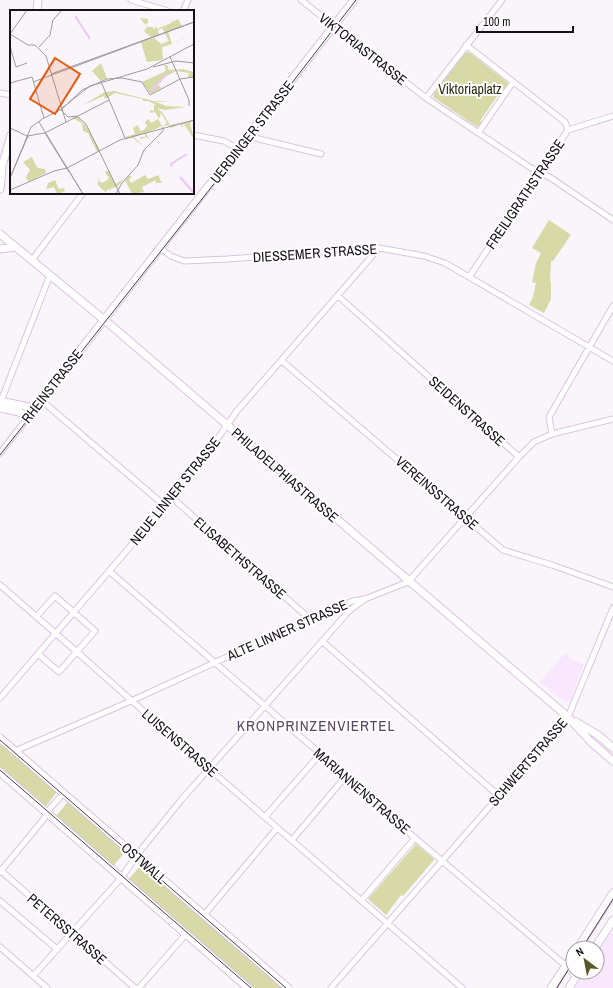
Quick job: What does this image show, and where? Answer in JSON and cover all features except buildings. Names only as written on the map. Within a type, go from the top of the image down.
[{"type":"main road","points":[[36,10],[38,0]]},
{"type":"main road","name":"UERDINGER STRASSE","points":[[104,320],[354,0]]},
{"type":"main road","points":[[0,189],[1,172],[10,139]]},
{"type":"main road","name":"PHILADELPHIASTRASSE","points":[[0,234],[104,320],[568,717],[591,742],[613,761]]},
{"type":"main road","points":[[0,250],[16,248]]},
{"type":"main road","name":"RHEINSTRASSE","points":[[28,417],[104,320]]},
{"type":"main road","points":[[0,404],[34,410]]},
{"type":"main road","points":[[0,404],[28,417]]},
{"type":"main road","name":"PHILADELPHIASTRASSE","points":[[568,717],[598,735],[613,748]]},
{"type":"main road","name":"OSTWALL","points":[[0,738],[288,988]]},
{"type":"main road","name":"OSTWALL","points":[[0,772],[248,988]]},
{"type":"main road","points":[[583,940],[613,893]]},
{"type":"main road","points":[[600,940],[613,920]]},
{"type":"main road","points":[[551,988],[565,967]]},
{"type":"street","points":[[131,0],[165,10]]},
{"type":"street","points":[[183,10],[188,0]]},
{"type":"street","name":"VIKTORIASTRASSE","points":[[301,0],[426,98]]},
{"type":"street","points":[[502,0],[426,98],[531,168],[555,181],[613,220]]},
{"type":"street","points":[[466,45],[565,122],[568,130]]},
{"type":"street","points":[[478,133],[513,82]]},
{"type":"street","points":[[0,93],[10,95]]},
{"type":"street","name":"FREILIGRATHSTRASSE","points":[[469,277],[568,130],[613,116]]},
{"type":"street","points":[[250,134],[259,139],[321,154]]},
{"type":"street","points":[[194,135],[224,141],[239,149]]},
{"type":"street","points":[[32,260],[83,194]]},
{"type":"street","name":"DIESSEMER STRASSE","points":[[160,248],[171,256],[184,261],[379,248],[424,256],[445,263],[613,361]]},
{"type":"street","name":"NEUE LINNER STRASSE","points":[[0,698],[164,505],[176,487],[218,438],[237,411],[379,248]]},
{"type":"street","points":[[0,404],[50,275]]},
{"type":"street","name":"SEIDENSTRASSE","points":[[338,296],[519,457]]},
{"type":"street","points":[[552,434],[549,417],[613,306]]},
{"type":"street","name":"VEREINSSTRASSE","points":[[282,361],[503,550],[552,565],[613,587]]},
{"type":"street","points":[[41,400],[164,505]]},
{"type":"street","name":"RHEINSTRASSE","points":[[0,453],[28,417]]},
{"type":"street","points":[[519,457],[534,442],[552,434],[613,419]]},
{"type":"street","name":"ALTE LINNER STRASSE","points":[[14,751],[310,619],[353,601],[365,599],[410,582],[519,457]]},
{"type":"street","name":"ELISABETHSTRASSE","points":[[170,496],[310,619]]},
{"type":"street","name":"MARIANNENSTRASSE","points":[[109,571],[443,861]]},
{"type":"street","name":"LUISENSTRASSE","points":[[0,585],[387,924]]},
{"type":"street","points":[[36,617],[55,596],[95,631],[60,672],[38,654]]},
{"type":"street","points":[[33,976],[122,877],[136,856],[264,706],[350,610],[365,599]]},
{"type":"street","name":"SCHWERTSTRASSE","points":[[387,924],[568,717],[613,608]]},
{"type":"street","points":[[322,641],[499,796]]},
{"type":"street","points":[[265,817],[320,754]]},
{"type":"street","points":[[292,840],[346,776]]},
{"type":"street","points":[[0,871],[64,793]]},
{"type":"street","points":[[204,915],[277,828]]},
{"type":"street","points":[[361,901],[415,838]]},
{"type":"street","points":[[443,861],[565,965]]},
{"type":"street","name":"PETERSSTRASSE","points":[[0,871],[135,988]]},
{"type":"street","points":[[0,901],[57,950]]},
{"type":"street","points":[[330,988],[387,924],[462,988]]},
{"type":"street","points":[[139,988],[186,934]]},
{"type":"street","points":[[0,947],[47,988]]},
{"type":"shaded area","points":[[565,653],[573,660],[584,664],[570,700],[565,702],[540,682]]},
{"type":"shaded area","points":[[613,930],[613,988],[575,988],[580,980],[605,980],[605,942]]},
{"type":"green space","name":"Viktoriaplatz","points":[[466,52],[470,53],[508,84],[505,89],[502,89],[480,121],[482,123],[477,127],[433,97],[435,90]]},
{"type":"green space","points":[[549,220],[571,235],[553,261],[551,261],[551,299],[544,313],[529,305],[533,297],[536,283],[532,282],[536,263],[541,253],[532,248]]},
{"type":"green space","points":[[0,743],[57,792],[46,806],[0,768]]},
{"type":"green space","points":[[68,802],[126,851],[113,866],[56,816]]},
{"type":"green space","points":[[416,844],[434,859],[404,895],[400,896],[386,915],[368,899]]},
{"type":"green space","points":[[141,865],[283,988],[253,988],[128,880]]},
{"type":"tram line","points":[[0,455],[217,180],[356,0]]},
{"type":"tram line","points":[[0,740],[286,988]]},
{"type":"tram line","points":[[0,770],[251,988]]},
{"type":"tram line","points":[[587,940],[613,899]]},
{"type":"tram line","points":[[557,988],[565,975]]},
{"type":"district","name":"KRONPRINZENVIERTEL","points":[[316,725]]}]
